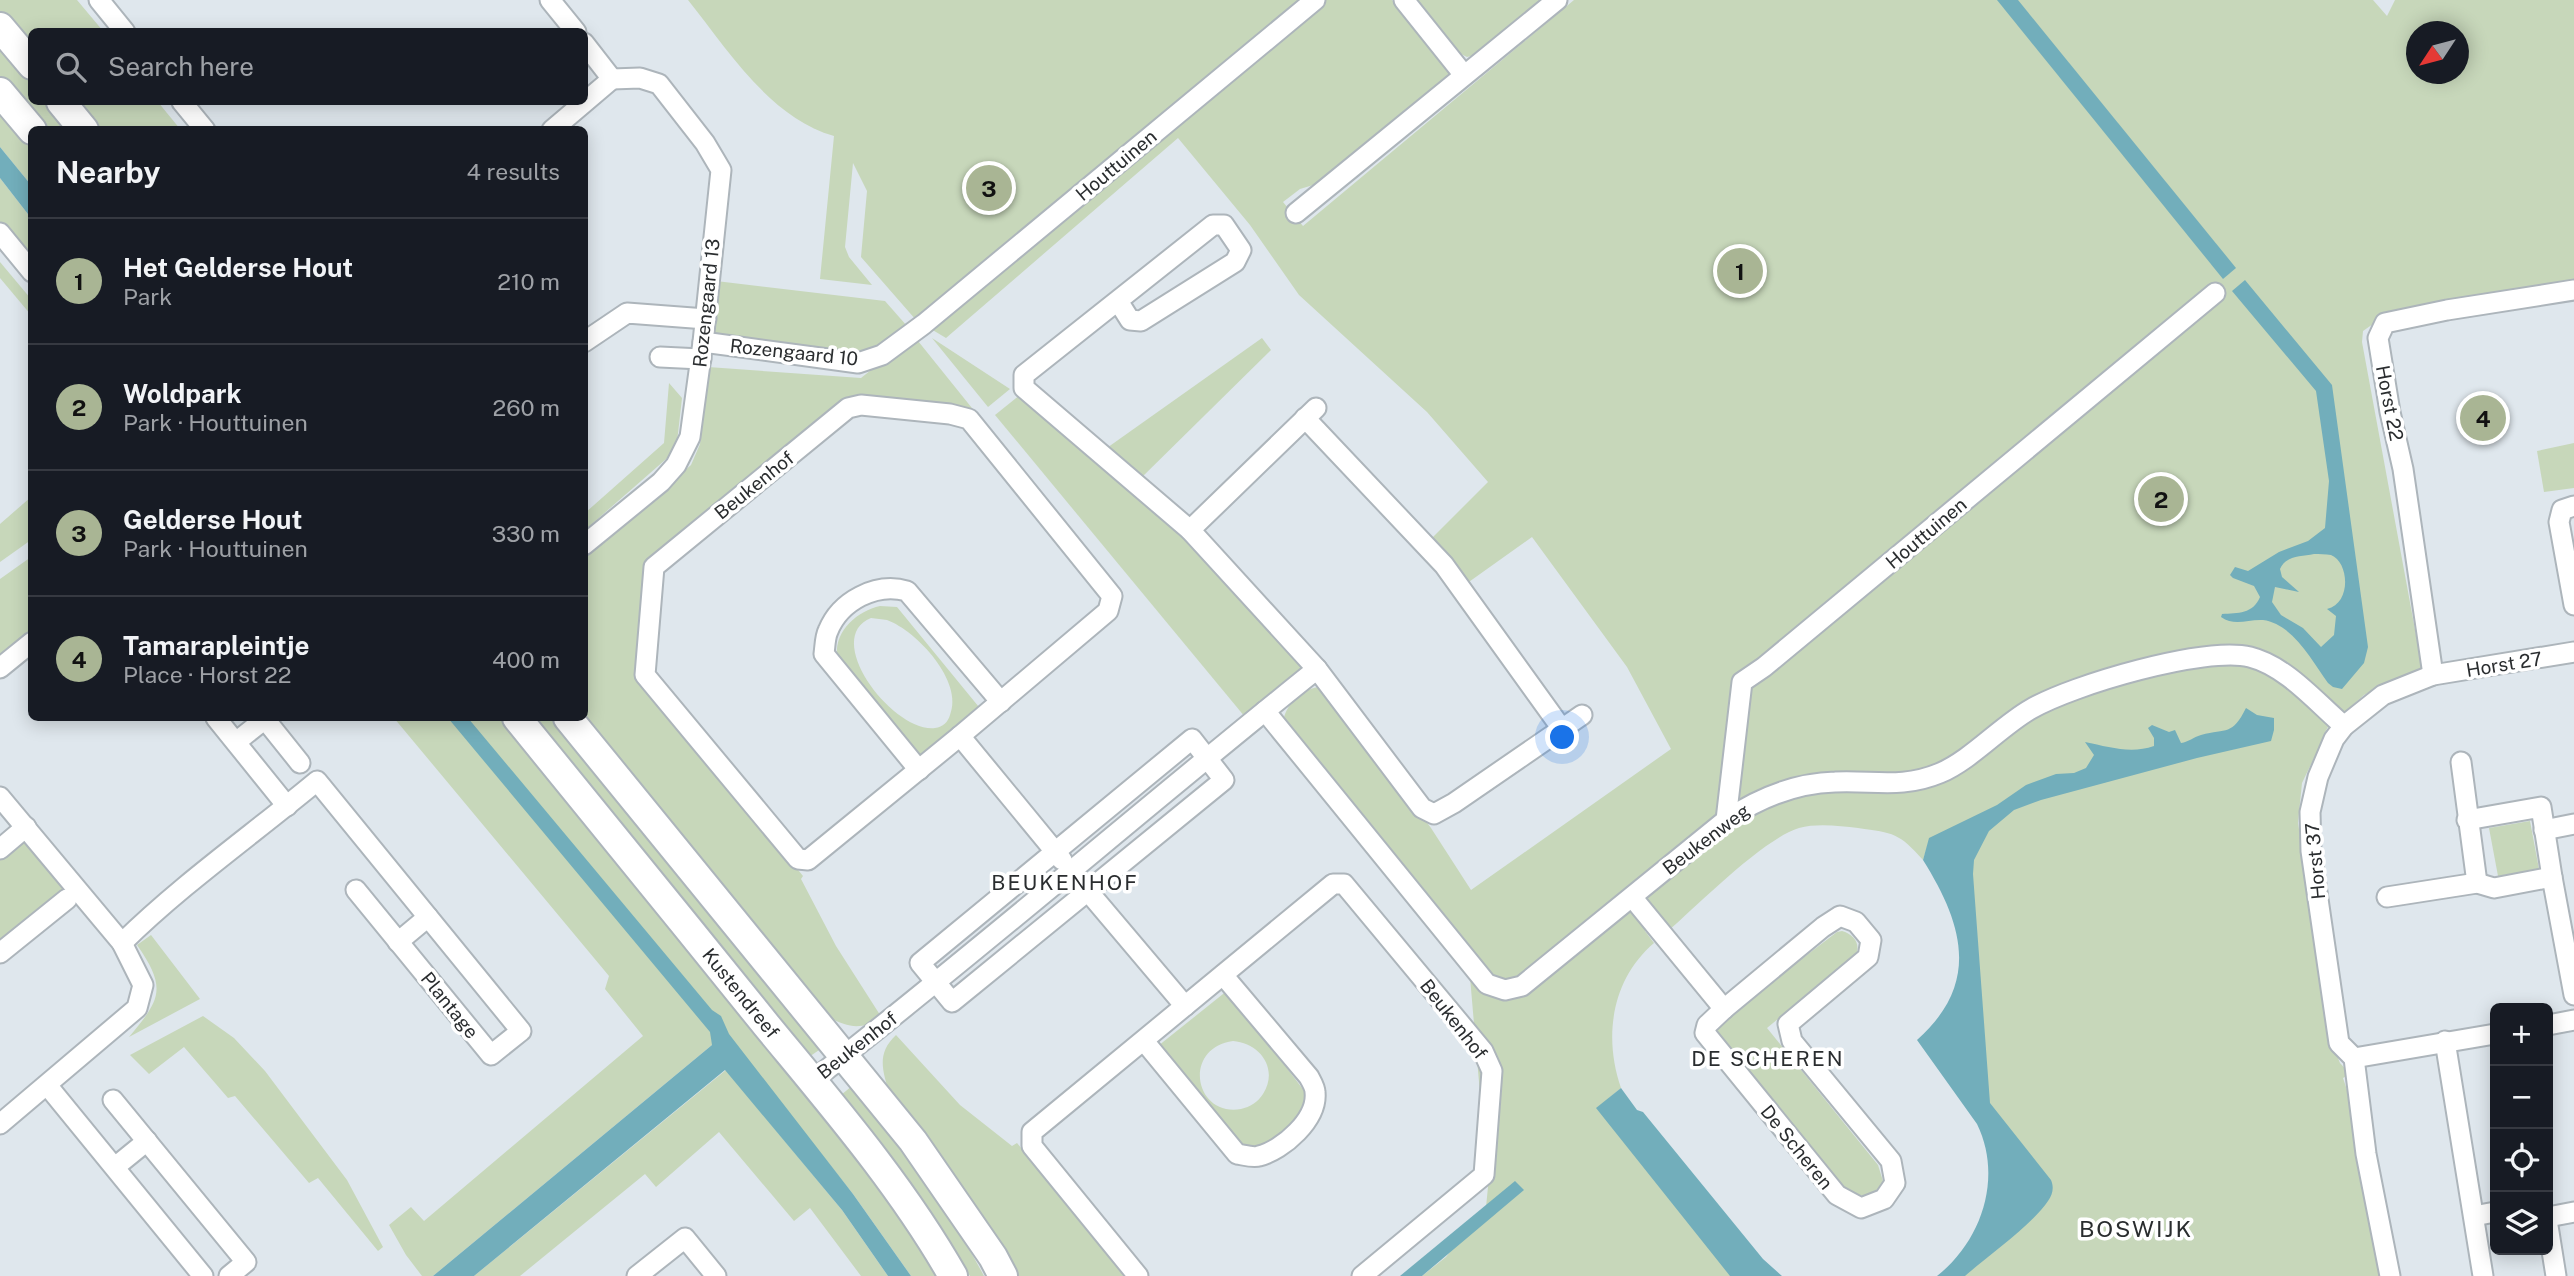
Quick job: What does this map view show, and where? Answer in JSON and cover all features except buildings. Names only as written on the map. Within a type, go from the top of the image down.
[{"type":"main road","points":[[0,27],[28,60]]},
{"type":"main road","points":[[0,92],[29,126]]},
{"type":"main road","points":[[63,105],[81,126]]},
{"type":"main road","name":"Kustendreef","points":[[519,721],[887,1177],[938,1249],[953,1276]]},
{"type":"main road","name":"Kustendreef","points":[[570,721],[914,1141],[993,1257],[1003,1276]]},
{"type":"street","points":[[99,0],[122,28]]},
{"type":"street","points":[[550,0],[573,28]]},
{"type":"street","name":"Houttuinen","points":[[917,329],[1315,0]]},
{"type":"street","points":[[1404,0],[1464,75]]},
{"type":"street","points":[[1296,213],[1557,0]]},
{"type":"street","points":[[588,48],[612,79],[588,99]]},
{"type":"street","name":"Rozengaard 13","points":[[588,542],[661,482],[676,465],[690,437],[706,319],[721,170],[705,143],[659,84],[640,78],[612,79]]},
{"type":"street","points":[[184,105],[202,126]]},
{"type":"street","points":[[557,126],[581,105]]},
{"type":"street","points":[[1118,301],[1130,320],[1141,321],[1235,262],[1241,250],[1224,225],[1213,225],[1024,376],[1024,388],[1190,530],[1317,669],[1422,808],[1434,814],[1582,715]]},
{"type":"street","points":[[0,233],[28,267]]},
{"type":"street","name":"Horst 22","points":[[2433,675],[2403,469],[2378,338],[2385,323],[2447,310],[2574,290]]},
{"type":"street","name":"Houttuinen","points":[[1726,820],[1742,682],[2215,293]]},
{"type":"street","points":[[588,339],[627,313],[706,319]]},
{"type":"street","name":"Rozengaard 10","points":[[660,357],[702,350],[858,363],[882,355],[917,329]]},
{"type":"street","name":"Beukenhof","points":[[861,405],[950,414],[969,419],[1112,596],[1108,611],[1001,702],[808,860],[799,859],[645,675],[654,567],[848,408],[861,405]]},
{"type":"street","points":[[1190,530],[1311,413],[1444,565],[1562,729]]},
{"type":"street","points":[[2574,506],[2562,510],[2559,522],[2574,606]]},
{"type":"street","points":[[919,769],[824,654],[827,632],[849,602],[894,587],[907,591],[1001,702]]},
{"type":"street","points":[[0,668],[28,645]]},
{"type":"street","name":"Horst 27","points":[[2433,675],[2574,652]]},
{"type":"street","name":"Beukenweg","points":[[1265,711],[1488,984],[1505,990],[1522,986],[1726,820],[1748,806],[1808,784],[1904,784],[1941,773],[2030,709],[2087,684],[2224,653],[2252,657],[2282,672],[2343,726]]},
{"type":"street","name":"Beukenhof","points":[[812,1081],[935,984],[1206,757],[1317,669]]},
{"type":"street","name":"Horst 37","points":[[2390,1276],[2366,1154],[2354,1058],[2339,1043],[2311,851],[2310,812],[2318,777],[2334,739],[2343,726],[2383,695],[2433,675]]},
{"type":"street","points":[[218,721],[287,806]]},
{"type":"street","points":[[236,742],[260,721]]},
{"type":"street","points":[[266,721],[300,763]]},
{"type":"street","points":[[960,736],[1185,1006]]},
{"type":"street","points":[[1192,739],[1206,757],[1224,780],[951,1002],[920,963],[1192,739]]},
{"type":"street","points":[[2461,762],[2477,883]]},
{"type":"street","name":"Plantage","points":[[122,943],[146,919],[215,862],[317,782],[521,1031],[491,1055],[356,890]]},
{"type":"street","points":[[0,796],[122,943],[143,985],[137,1008],[0,1124]]},
{"type":"street","points":[[2467,820],[2541,807],[2574,995]]},
{"type":"street","points":[[2544,830],[2574,824]]},
{"type":"street","points":[[0,849],[26,827]]},
{"type":"street","points":[[2387,897],[2477,883],[2494,888],[2552,877]]},
{"type":"street","name":"Beukenhof","points":[[1138,1276],[1032,1146],[1032,1132],[1333,884],[1344,884],[1483,1051],[1492,1071],[1484,1175],[1362,1276]]},
{"type":"street","points":[[1632,897],[1724,1009]]},
{"type":"street","points":[[0,953],[67,899]]},
{"type":"street","name":"De Scheren","points":[[1840,916],[1856,922],[1871,940],[1868,957],[1788,1024],[1792,1041],[1891,1161],[1895,1183],[1884,1199],[1861,1208],[1837,1195],[1705,1033],[1707,1025],[1724,1009],[1823,927],[1840,916]]},
{"type":"street","points":[[398,942],[428,917]]},
{"type":"street","points":[[1144,1041],[1237,1154],[1257,1157],[1275,1149],[1299,1130],[1313,1112],[1315,1091],[1309,1077],[1223,975]]},
{"type":"street","points":[[2553,1024],[2574,1020]]},
{"type":"street","points":[[2354,1058],[2490,1035]]},
{"type":"street","points":[[2445,1041],[2483,1276]]},
{"type":"street","points":[[47,1085],[203,1276]]},
{"type":"street","points":[[113,1100],[246,1262],[229,1276]]},
{"type":"street","points":[[115,1167],[147,1141]]},
{"type":"street","points":[[2553,1216],[2574,1212]]},
{"type":"street","points":[[2474,1216],[2490,1213]]},
{"type":"street","points":[[638,1276],[685,1238],[716,1276]]},
{"type":"street","points":[[2553,1255],[2556,1276]]},
{"type":"green space","points":[[0,0],[77,0],[100,28],[28,28],[28,48],[0,14]]},
{"type":"green space","points":[[688,0],[1392,0],[1446,63],[1450,73],[1448,79],[1323,182],[1300,189],[1283,202],[1303,226],[1574,0],[2373,0],[2387,16],[2395,0],[2574,0],[2574,293],[2492,302],[2373,324],[2363,331],[2362,342],[2423,673],[2379,687],[2364,695],[2328,727],[2325,732],[2327,736],[2302,783],[2298,823],[2333,1046],[2340,1063],[2350,1074],[2343,1078],[2348,1093],[2355,1090],[2384,1276],[1963,1276],[1992,1245],[1989,1117],[1972,969],[1929,841],[1923,860],[1908,844],[1888,833],[1821,825],[1799,828],[1768,845],[1668,931],[1659,919],[1645,931],[1654,943],[1640,957],[1620,991],[1612,1029],[1621,1088],[1609,1098],[1755,1276],[1422,1276],[1446,1257],[1486,1206],[1488,1187],[1467,942],[1284,717],[1290,705],[1300,695],[1325,686],[1431,828],[1471,890],[1671,749],[1627,667],[1532,537],[1466,584],[1430,540],[1488,482],[1427,412],[1299,295],[1250,225],[1178,138],[946,338],[916,320],[861,257],[867,191],[853,163],[845,247],[849,257],[872,285],[820,279],[834,136],[789,114],[752,80]]},
{"type":"green space","points":[[1418,0],[1544,0],[1475,55],[1467,57],[1461,54]]},
{"type":"green space","points":[[0,44],[28,78],[28,105],[50,105],[67,126],[40,126],[0,78]]},
{"type":"green space","points":[[75,105],[160,105],[178,126],[92,126]]},
{"type":"green space","points":[[0,110],[28,144],[28,181],[0,147]]},
{"type":"green space","points":[[0,178],[28,214],[28,255],[0,222]]},
{"type":"green space","points":[[0,262],[28,295],[28,311],[0,278]]},
{"type":"green space","points":[[716,281],[885,301],[907,326],[875,351],[710,346]]},
{"type":"green space","points":[[914,336],[988,428],[857,410],[657,569],[650,689],[803,876],[801,879],[836,946],[882,1018],[855,1026],[828,1017],[588,719],[588,555],[691,465],[700,444],[708,367],[861,378]]},
{"type":"green space","points":[[932,338],[1010,389],[988,407]]},
{"type":"green space","points":[[1262,338],[1271,350],[1138,481],[1104,450]]},
{"type":"green space","points":[[669,383],[682,398],[677,442],[673,453],[588,527],[588,510],[664,443]]},
{"type":"green space","points":[[1020,395],[1193,544],[1302,658],[1300,673],[1245,717],[995,415]]},
{"type":"green space","points":[[2574,443],[2574,488],[2544,492],[2537,451]]},
{"type":"green space","points":[[28,500],[28,542],[0,562],[0,524]]},
{"type":"green space","points":[[28,559],[28,633],[0,657],[0,579]]},
{"type":"green space","points":[[880,606],[897,607],[983,712],[923,762],[837,655],[840,638],[849,623]],"holes":[[[871,618],[887,620],[899,626],[924,646],[935,659],[944,673],[953,702],[949,718],[943,725],[935,728],[918,726],[900,716],[883,701],[869,682],[858,663],[854,644],[858,629]]]},
{"type":"green space","points":[[396,721],[502,721],[876,1179],[942,1276],[911,1276],[853,1194],[803,1131],[712,1045],[433,1276],[422,1276],[389,1225],[411,1207],[424,1221],[643,1036],[605,989],[609,976]]},
{"type":"green space","points":[[529,721],[555,721],[822,1048],[809,1057]]},
{"type":"green space","points":[[2530,821],[2539,869],[2498,876],[2489,828]]},
{"type":"green space","points":[[23,841],[28,842],[69,890],[0,948],[0,859]]},
{"type":"green space","points":[[1842,931],[1855,940],[1856,955],[1767,1028],[1878,1165],[1883,1181],[1876,1190],[1867,1195],[1844,1192],[1717,1035],[1718,1023],[1837,932]]},
{"type":"green space","points":[[151,935],[200,999],[129,1037],[154,1003],[156,983],[153,972],[137,945]]},
{"type":"green space","points":[[1228,990],[1305,1092],[1297,1118],[1279,1138],[1263,1146],[1240,1148],[1158,1046]],"holes":[[[1233,1041],[1259,1052],[1264,1059],[1269,1075],[1267,1085],[1261,1097],[1251,1105],[1241,1109],[1225,1109],[1213,1103],[1204,1093],[1200,1081],[1201,1068],[1206,1056],[1217,1046]]]},
{"type":"green space","points":[[203,1016],[234,1038],[265,1071],[347,1180],[383,1247],[378,1251],[318,1178],[309,1183],[235,1096],[228,1098],[184,1047],[149,1074],[130,1055]]},
{"type":"green space","points":[[896,1035],[960,1105],[1012,1146],[1017,1143],[1128,1276],[1014,1276],[889,1092],[883,1062],[886,1048]]},
{"type":"green space","points":[[726,1070],[842,1210],[888,1276],[861,1276],[810,1208],[794,1221],[719,1132],[656,1187],[645,1174],[520,1276],[474,1276]]},
{"type":"green space","points":[[852,1086],[923,1178],[984,1276],[970,1276],[925,1209],[841,1095]]},
{"type":"water","points":[[1997,0],[2018,0],[2236,268],[2223,279]]},
{"type":"water","points":[[0,147],[28,181],[28,214],[0,178]]},
{"type":"water","points":[[2245,280],[2332,385],[2368,647],[2364,663],[2342,689],[2328,683],[2301,645],[2284,628],[2263,620],[2236,622],[2221,617],[2222,614],[2249,610],[2260,597],[2254,586],[2230,575],[2235,567],[2248,571],[2279,552],[2308,541],[2325,528],[2329,481],[2316,391],[2232,291]],"holes":[[[2331,555],[2337,559],[2345,582],[2341,599],[2327,609],[2336,616],[2334,635],[2321,647],[2303,628],[2281,615],[2272,602],[2275,587],[2299,592],[2282,577],[2280,569],[2283,564],[2294,557]]]},
{"type":"water","points":[[2246,708],[2257,715],[2274,718],[2271,741],[2041,800],[2014,810],[1989,831],[1974,860],[1973,874],[1990,1103],[2051,1180],[2052,1190],[2048,1201],[2032,1219],[1965,1276],[1937,1276],[1953,1262],[1976,1226],[1984,1207],[1988,1165],[1985,1144],[1977,1124],[1917,1040],[1937,1019],[1951,997],[1958,975],[1956,930],[1948,907],[1923,860],[1929,838],[1997,805],[2026,785],[2056,774],[2074,773],[2086,768],[2094,755],[2085,742],[2120,749],[2154,746],[2154,738],[2148,728],[2152,725],[2169,732],[2175,730],[2181,743],[2232,727]]},
{"type":"water","points":[[451,721],[471,721],[712,1010],[721,1016],[729,1034],[853,1194],[911,1276],[888,1276],[842,1210],[725,1070],[474,1276],[433,1276],[712,1045],[710,1032]]},
{"type":"water","points":[[1621,1088],[1763,1259],[1782,1276],[1730,1276],[1596,1108]]},
{"type":"water","points":[[1515,1181],[1524,1190],[1422,1276],[1400,1276]]},
{"type":"place","name":"Gelderse Hout","points":[[989,188]]},
{"type":"place","name":"Het Gelderse Hout","points":[[1740,271]]},
{"type":"place","name":"Tamarapleintje","points":[[2483,418]]},
{"type":"place","name":"Woldpark","points":[[2161,499]]},
{"type":"district","name":"BEUKENHOF","points":[[1065,882]]},
{"type":"district","name":"DE SCHEREN","points":[[1768,1058]]},
{"type":"district","name":"BOSWIJK","points":[[2136,1228]]}]
